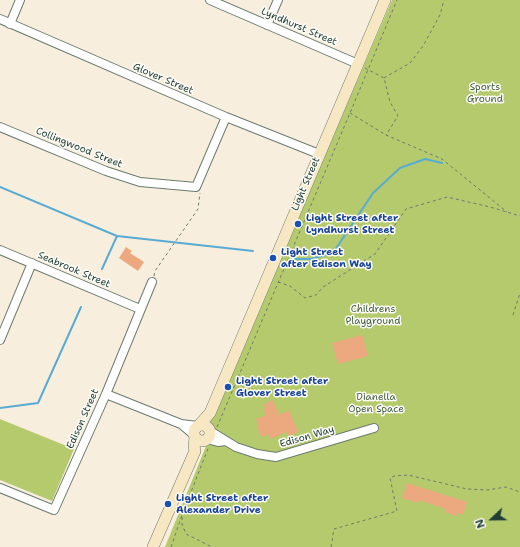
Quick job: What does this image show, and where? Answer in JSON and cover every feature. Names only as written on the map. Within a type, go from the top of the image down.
[{"type":"street","points":[[10,24],[20,0]]},
{"type":"street","name":"Lyndhurst Street","points":[[210,0],[358,64]]},
{"type":"street","points":[[267,24],[278,0]]},
{"type":"street","name":"Light Street","points":[[152,547],[195,451],[199,449],[210,413],[385,0]]},
{"type":"street","name":"Glover Street","points":[[0,19],[226,117],[319,154]]},
{"type":"street","points":[[196,186],[226,117]]},
{"type":"street","name":"Collingwood Street","points":[[0,127],[112,174],[140,182],[196,186]]},
{"type":"street","name":"Seabrook Street","points":[[0,250],[140,309]]},
{"type":"street","points":[[0,340],[32,263]]},
{"type":"street","name":"Edison Street","points":[[0,488],[54,510],[106,394],[152,282]]},
{"type":"street","name":"Edison Way","points":[[106,394],[204,433],[219,435],[225,441],[236,447],[258,454],[276,457],[374,428]]},
{"type":"path","points":[[171,547],[182,515],[204,433],[278,282],[396,0]]},
{"type":"path","points":[[384,78],[410,63],[423,46],[440,15],[444,0]]},
{"type":"path","points":[[358,64],[384,78],[390,102],[398,116],[386,135]]},
{"type":"path","points":[[350,113],[386,135],[442,159],[508,212]]},
{"type":"path","points":[[152,282],[155,271],[198,210],[200,192],[196,186]]},
{"type":"path","points":[[278,282],[290,286],[305,298],[316,295],[323,286],[375,254],[406,209],[447,197],[520,216]]},
{"type":"path","points":[[513,315],[520,293]]},
{"type":"path","points":[[331,547],[334,529],[397,511],[390,478],[394,476],[408,475],[467,489],[487,490],[506,487],[520,492]]},
{"type":"path","points":[[182,515],[182,524],[186,534],[212,547]]},
{"type":"green space","name":"Dianella Open Space","points":[[392,0],[520,0],[520,547],[165,547],[206,446],[208,427]]},
{"type":"green space","points":[[0,419],[74,449],[52,501],[0,480]]},
{"type":"building","points":[[126,247],[132,251],[130,253],[144,262],[138,271],[119,258]]},
{"type":"building","points":[[362,335],[368,356],[338,364],[332,343]]},
{"type":"building","points":[[273,400],[279,415],[289,410],[298,432],[289,436],[287,432],[270,439],[268,434],[261,437],[257,426],[259,425],[256,419],[266,415],[263,409],[265,408],[264,404]]},
{"type":"building","points":[[407,483],[467,502],[463,515],[458,513],[457,516],[445,512],[446,509],[419,500],[418,503],[402,498]]},
{"type":"waterway","points":[[294,259],[311,259],[333,253],[373,193],[400,168],[425,159],[442,163]]},
{"type":"waterway","points":[[0,187],[117,236],[253,251]]},
{"type":"waterway","points":[[102,269],[117,236]]},
{"type":"waterway","points":[[0,408],[38,403],[81,307]]},
{"type":"place","name":"Light Street after Lyndhurst Street","points":[[298,224]]},
{"type":"place","name":"Light Street after Edison Way","points":[[273,258]]},
{"type":"place","name":"Light Street after Glover Street","points":[[228,387]]},
{"type":"place","name":"Light Street after Alexander Drive","points":[[168,504]]},
{"type":"park label","name":"Sports Ground","points":[[485,92]]},
{"type":"park label","name":"Childrens Playground","points":[[373,314]]}]
